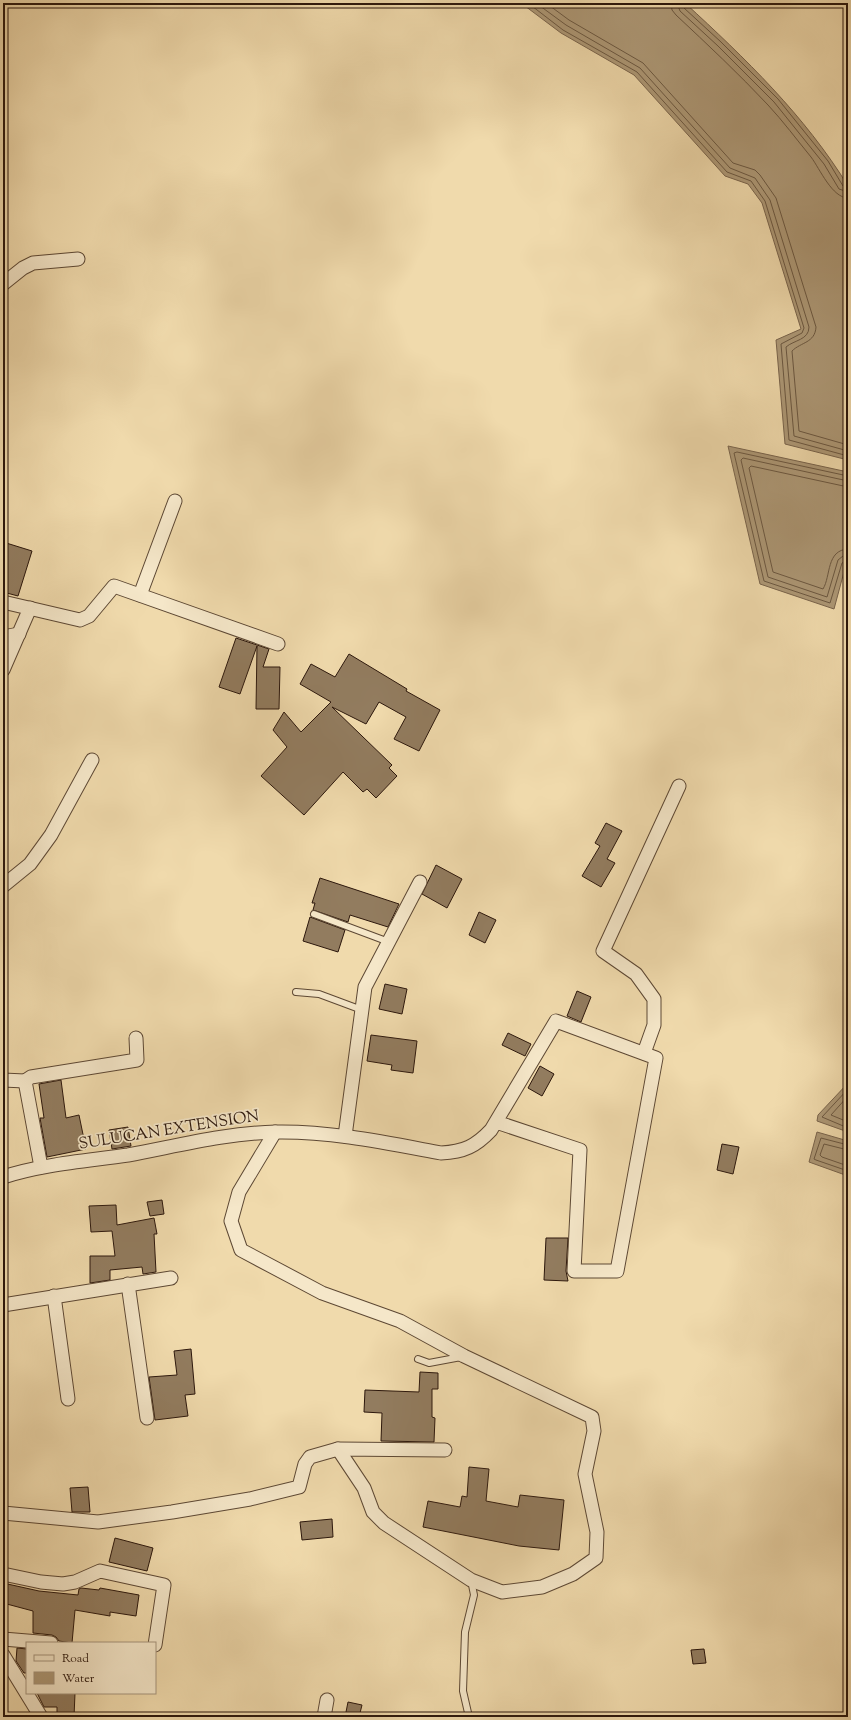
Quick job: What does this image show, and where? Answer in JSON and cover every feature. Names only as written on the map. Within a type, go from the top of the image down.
[{"type":"street","points":[[3,284],[23,268],[33,263],[78,259]]},
{"type":"street","points":[[140,595],[174,501]]},
{"type":"street","points":[[3,602],[80,620],[89,616],[114,586],[278,644]]},
{"type":"street","points":[[3,670],[30,608]]},
{"type":"street","points":[[3,637],[19,634]]},
{"type":"street","points":[[3,886],[30,864],[52,835],[92,760]]},
{"type":"street","points":[[496,1122],[580,1150],[574,1272],[617,1271],[656,1058],[644,1053],[654,1025],[654,999],[636,974],[603,951],[678,786]]},
{"type":"street","points":[[345,1136],[365,987],[420,882]]},
{"type":"street","name":"SULUCAN EXTENSION","points":[[3,1177],[42,1167],[129,1154],[215,1138],[275,1132],[345,1136],[441,1153],[457,1152],[479,1142],[496,1122],[556,1021],[644,1053]]},
{"type":"street","points":[[3,1080],[25,1081],[31,1077],[137,1060],[136,1038]]},
{"type":"street","points":[[25,1081],[42,1167]]},
{"type":"street","points":[[275,1132],[239,1192],[231,1221],[241,1250],[322,1293],[400,1321],[464,1356],[592,1417],[594,1431],[585,1474],[597,1532],[596,1558],[573,1574],[542,1587],[502,1592],[471,1580],[384,1523],[373,1512],[364,1488],[338,1449]]},
{"type":"street","points":[[3,1305],[171,1278]]},
{"type":"street","points":[[128,1284],[147,1418]]},
{"type":"street","points":[[54,1296],[68,1399]]},
{"type":"street","points":[[3,1513],[98,1522],[172,1512],[250,1499],[300,1487],[306,1464],[310,1457],[338,1449],[445,1450]]},
{"type":"street","points":[[3,1574],[41,1582],[63,1584],[75,1582],[100,1571],[164,1585],[155,1642]]},
{"type":"street","points":[[3,1639],[38,1642]]},
{"type":"street","points":[[3,1655],[21,1676],[26,1686]]},
{"type":"street","points":[[30,1694],[41,1717]]},
{"type":"street","points":[[324,1717],[326,1700]]},
{"type":"lane","points":[[314,914],[389,942]]},
{"type":"lane","points":[[296,992],[319,994],[362,1010]]},
{"type":"lane","points":[[418,1359],[429,1363],[464,1356]]},
{"type":"lane","points":[[469,1717],[463,1691],[464,1632],[474,1595],[471,1580]]},
{"type":"water","points":[[521,3],[685,3],[730,45],[773,89],[813,136],[831,160],[848,186],[848,460],[785,444],[776,340],[801,329],[762,203],[748,184],[725,176],[634,75],[561,33]]},
{"type":"water","points":[[728,446],[848,472],[848,557],[834,609],[760,584]]},
{"type":"water","points":[[848,1083],[848,1132],[817,1121],[818,1115]]},
{"type":"water","points":[[817,1132],[848,1141],[848,1176],[809,1162]]},
{"type":"building","points":[[3,542],[32,551],[18,596],[3,592]]},
{"type":"building","points":[[236,638],[269,649],[263,667],[280,667],[279,709],[256,709],[257,646],[240,694],[219,687]]},
{"type":"building","points":[[349,654],[407,689],[406,691],[440,710],[419,751],[394,739],[406,717],[379,702],[366,724],[332,707],[392,765],[389,768],[397,776],[376,798],[367,789],[363,792],[343,772],[304,815],[261,776],[287,747],[273,730],[284,712],[301,732],[331,702],[300,684],[311,664],[335,677]]},
{"type":"building","points":[[606,823],[622,831],[607,859],[615,863],[601,887],[582,876],[600,846],[595,843]]},
{"type":"building","points":[[436,865],[462,879],[447,908],[422,894]]},
{"type":"building","points":[[320,878],[399,904],[388,927],[350,915],[348,922],[313,910],[315,903],[312,903]]},
{"type":"building","points":[[479,912],[496,920],[485,943],[469,935]]},
{"type":"building","points":[[310,917],[345,930],[338,952],[303,941]]},
{"type":"building","points":[[385,984],[407,989],[402,1014],[379,1009]]},
{"type":"building","points":[[577,991],[591,997],[581,1022],[567,1016]]},
{"type":"building","points":[[508,1033],[531,1044],[525,1056],[502,1045]]},
{"type":"building","points":[[371,1035],[417,1041],[413,1073],[391,1070],[392,1065],[367,1061]]},
{"type":"building","points":[[540,1066],[554,1074],[542,1096],[528,1088]]},
{"type":"building","points":[[61,1080],[66,1118],[79,1115],[86,1149],[47,1157],[40,1118],[44,1118],[39,1084]]},
{"type":"building","points":[[128,1127],[131,1146],[112,1149],[109,1130]]},
{"type":"building","points":[[722,1144],[739,1147],[733,1174],[717,1170]]},
{"type":"building","points":[[162,1200],[164,1214],[150,1216],[147,1202]]},
{"type":"building","points":[[116,1205],[117,1225],[154,1218],[157,1234],[154,1234],[156,1272],[143,1274],[142,1267],[110,1270],[110,1280],[90,1283],[90,1256],[115,1256],[112,1231],[91,1232],[89,1206]]},
{"type":"building","points":[[546,1238],[568,1238],[566,1271],[568,1281],[544,1280]]},
{"type":"building","points":[[191,1349],[195,1394],[185,1395],[188,1416],[155,1420],[149,1377],[177,1375],[174,1351]]},
{"type":"building","points":[[420,1372],[438,1373],[438,1389],[432,1389],[432,1417],[435,1418],[434,1442],[381,1441],[382,1413],[364,1412],[365,1390],[419,1392]]},
{"type":"building","points":[[469,1467],[489,1469],[486,1501],[518,1507],[520,1495],[564,1500],[559,1550],[519,1546],[423,1527],[428,1501],[460,1507],[462,1496],[467,1497]]},
{"type":"building","points":[[88,1487],[90,1512],[72,1512],[70,1488]]},
{"type":"building","points":[[332,1519],[333,1537],[302,1540],[300,1522]]},
{"type":"building","points":[[115,1538],[153,1548],[147,1571],[109,1562]]},
{"type":"building","points":[[3,1583],[39,1591],[78,1595],[79,1589],[81,1588],[99,1590],[100,1588],[139,1595],[136,1616],[110,1612],[110,1616],[75,1610],[72,1642],[59,1641],[52,1635],[33,1633],[33,1611],[3,1603]]},
{"type":"building","points":[[17,1648],[26,1649],[26,1673],[24,1673],[16,1661]]},
{"type":"building","points":[[704,1649],[706,1663],[693,1664],[691,1650]]},
{"type":"building","points":[[38,1694],[75,1694],[74,1717],[57,1717],[57,1707],[44,1707]]},
{"type":"building","points":[[348,1702],[362,1705],[359,1717],[345,1717]]}]
